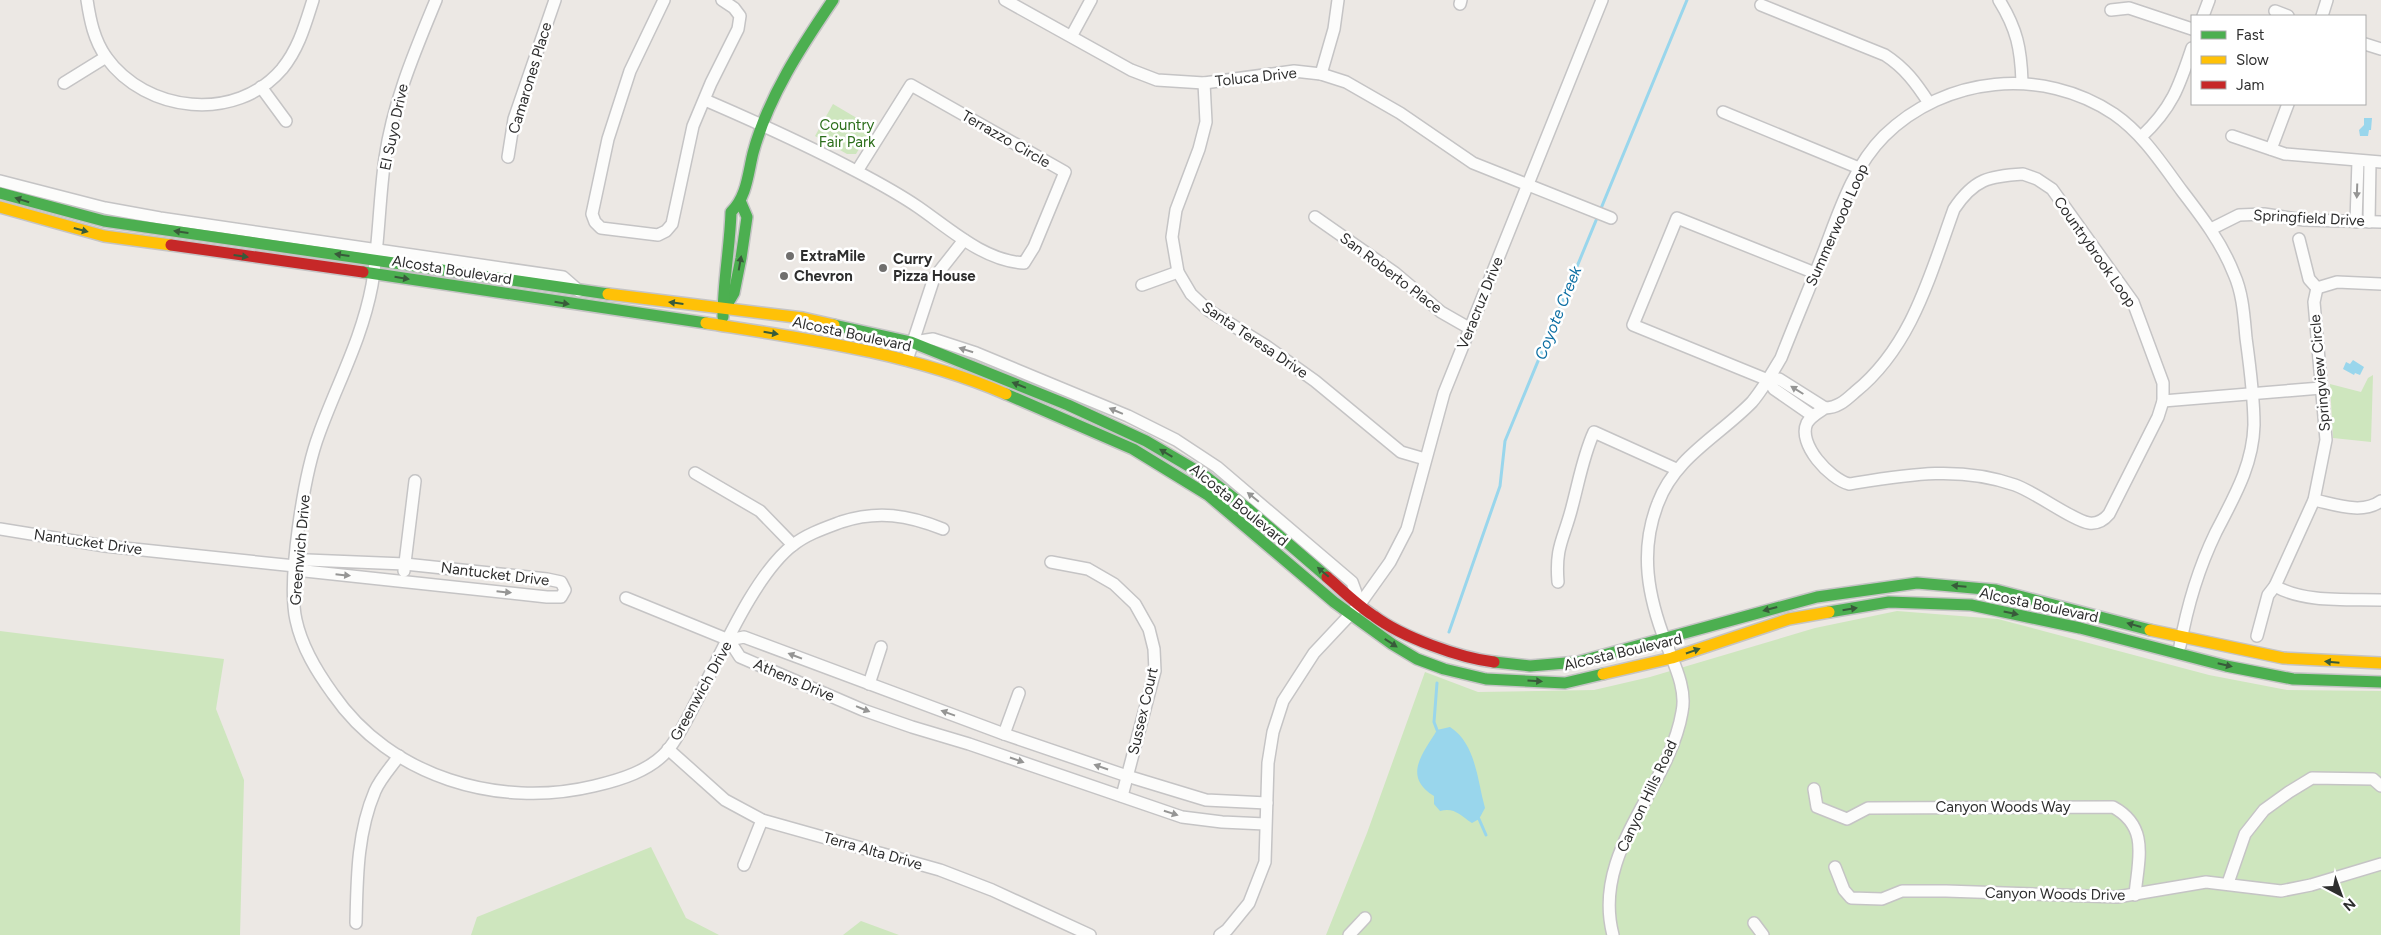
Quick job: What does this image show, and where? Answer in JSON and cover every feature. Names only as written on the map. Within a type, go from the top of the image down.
[{"type":"main road","points":[[722,326],[723,291],[730,245],[729,226],[731,212],[741,204],[762,125],[780,85],[830,1]]},
{"type":"main road","name":"Alcosta Boulevard","points":[[0,193],[104,222],[375,254],[580,291],[803,318],[911,342],[1068,405],[1146,441],[1204,476],[1240,503],[1373,616],[1398,632],[1479,660],[1530,666],[1578,662],[1665,640],[1817,597],[1916,583],[1996,590],[2181,638],[2283,658],[2381,664]]},
{"type":"main road","points":[[724,308],[734,293],[741,258],[747,217],[741,204]]},
{"type":"main road","name":"Alcosta Boulevard","points":[[0,207],[104,236],[373,273],[843,344],[906,360],[992,388],[1132,449],[1208,495],[1351,615],[1392,644],[1417,659],[1444,669],[1486,679],[1565,683],[1672,658],[1789,618],[1889,602],[1971,605],[2080,628],[2178,654],[2293,679],[2381,682]]},
{"type":"street","points":[[87,0],[91,25],[106,57],[132,84],[154,96],[179,104],[206,105],[234,100],[261,87],[281,70],[300,42],[314,0]]},
{"type":"street","name":"El Suyo Drive","points":[[375,254],[386,154],[403,84],[436,0]]},
{"type":"street","name":"Camarones Place","points":[[508,157],[514,120],[555,0]]},
{"type":"street","points":[[664,0],[630,71],[608,139],[592,214],[595,222],[601,228],[658,235],[666,231],[672,224],[693,126],[711,82],[738,29],[740,16],[734,8],[722,0]]},
{"type":"street","name":"Toluca Drive","points":[[1005,0],[1072,35],[1131,70],[1157,80],[1204,83],[1294,71],[1321,74],[1346,82],[1400,113],[1473,163],[1611,218]]},
{"type":"street","points":[[1072,35],[1091,0]]},
{"type":"street","points":[[1321,74],[1334,29],[1338,0]]},
{"type":"street","name":"Veracruz Drive","points":[[1351,615],[1390,562],[1407,529],[1418,495],[1425,459],[1444,393],[1602,0]]},
{"type":"street","points":[[1998,0],[2008,14],[2018,38],[2022,82]]},
{"type":"street","points":[[2203,15],[2209,0]]},
{"type":"street","points":[[2322,15],[2328,0]]},
{"type":"street","points":[[1761,5],[1885,55],[1900,65],[1914,80],[1929,103]]},
{"type":"street","points":[[2111,10],[2129,8],[2191,29]]},
{"type":"street","points":[[2275,12],[2285,15]]},
{"type":"street","points":[[2366,44],[2381,49]]},
{"type":"street","points":[[2141,137],[2161,119],[2178,88],[2191,51]]},
{"type":"street","points":[[64,83],[106,57]]},
{"type":"street","name":"Summerwood Loop","points":[[1672,658],[1651,599],[1646,564],[1649,526],[1658,501],[1676,469],[1752,401],[1768,380],[1781,358],[1859,168],[1882,138],[1904,118],[1929,103],[1953,92],[1983,85],[2022,82],[2045,85],[2077,95],[2114,114],[2141,137],[2211,229],[2234,274],[2241,298],[2254,427],[2248,462],[2234,501],[2216,532],[2198,577],[2178,654]]},
{"type":"street","name":"Santa Teresa Drive","points":[[1204,83],[1206,122],[1199,149],[1176,210],[1172,237],[1178,272],[1191,294],[1208,310],[1266,346],[1315,381],[1401,452],[1425,459]]},
{"type":"street","name":"Terrazzo Circle","points":[[705,100],[857,171],[917,206],[964,240],[1008,262],[1024,263],[1034,247],[1065,172],[911,85],[857,171]]},
{"type":"street","points":[[261,87],[286,121]]},
{"type":"street","points":[[2271,149],[2288,105]]},
{"type":"street","points":[[1723,112],[1859,168]]},
{"type":"street","points":[[2232,136],[2285,154],[2370,162]]},
{"type":"street","points":[[2356,222],[2370,162]]},
{"type":"street","points":[[2370,162],[2375,222]]},
{"type":"street","name":"Countrybrook Loop","points":[[2023,174],[2037,179],[2052,189],[2133,302],[2163,383],[2163,401],[2158,417],[2114,504],[2105,518],[2091,523],[2079,520],[2029,491],[1987,476],[1939,473],[1849,484],[1841,482],[1813,454],[1808,443],[1806,425],[1813,416],[1826,408],[1832,408],[1842,403],[1861,388],[1882,366],[1910,324],[1926,289],[1954,209],[1962,197],[1993,176],[2023,174]]},
{"type":"street","name":"Alcosta Boulevard","points":[[0,181],[106,208],[375,254]]},
{"type":"street","name":"Springfield Drive","points":[[2211,229],[2239,215],[2264,214],[2304,220],[2375,222]]},
{"type":"street","name":"San Roberto Place","points":[[1314,217],[1395,273],[1441,312],[1469,328]]},
{"type":"street","points":[[1815,273],[1677,218],[1633,325],[1768,380],[1779,379],[1826,408]]},
{"type":"street","points":[[2299,239],[2309,279],[2317,288],[2337,282],[2381,284]]},
{"type":"street","points":[[906,360],[934,278],[964,240]]},
{"type":"street","name":"Greenwich Drive","points":[[375,254],[362,327],[318,436],[309,468],[293,592],[296,621],[313,664],[336,700],[367,733],[426,773],[471,786],[509,793],[539,794],[574,791],[610,782],[642,770],[668,749],[687,720],[768,570],[793,545],[820,529],[848,520],[892,514],[921,520],[943,530]]},
{"type":"street","points":[[1142,285],[1178,272]]},
{"type":"street","name":"Springview Circle","points":[[2257,636],[2268,595],[2275,586],[2314,500],[2326,440],[2314,302],[2317,288]]},
{"type":"street","name":"Alcosta Boulevard","points":[[911,342],[933,339],[976,353],[1128,416],[1176,440],[1217,467],[1352,582],[1360,604]]},
{"type":"street","points":[[1768,380],[1774,390],[1813,416]]},
{"type":"street","points":[[2163,401],[2321,388]]},
{"type":"street","points":[[1558,582],[1556,560],[1559,542],[1572,509],[1583,457],[1594,432],[1676,469]]},
{"type":"street","points":[[695,473],[760,511],[793,545]]},
{"type":"street","points":[[404,581],[415,481]]},
{"type":"street","points":[[2314,500],[2359,508],[2375,505],[2381,501]]},
{"type":"street","name":"Nantucket Drive","points":[[0,529],[105,546],[295,566],[305,571],[554,598],[561,597],[565,590],[564,586],[557,581],[405,564],[307,560],[295,566]]},
{"type":"street","name":"Sussex Court","points":[[1051,562],[1088,569],[1114,584],[1134,604],[1149,628],[1154,649],[1155,671],[1122,796]]},
{"type":"street","points":[[475,589],[477,571]]},
{"type":"street","points":[[2275,586],[2288,594],[2381,600]]},
{"type":"street","points":[[626,598],[729,640]]},
{"type":"street","points":[[1220,935],[1227,930],[1249,903],[1266,862],[1265,824],[1268,762],[1273,732],[1283,700],[1314,653],[1351,615]]},
{"type":"street","name":"Athens Drive","points":[[1265,824],[1222,822],[1182,817],[863,710],[740,657],[729,640],[744,637],[1004,734],[1206,800],[1267,803]]},
{"type":"street","points":[[869,684],[881,647]]},
{"type":"street","name":"Canyon Hills Road","points":[[1613,935],[1609,901],[1612,874],[1621,848],[1669,751],[1683,710],[1682,688],[1672,658]]},
{"type":"street","points":[[1004,734],[1018,692]]},
{"type":"street","name":"Terra Alta Drive","points":[[668,749],[725,800],[762,820],[940,870],[992,890],[1090,935]]},
{"type":"street","points":[[356,924],[357,873],[364,826],[375,790],[399,756]]},
{"type":"street","points":[[2228,884],[2246,834],[2264,810],[2289,792],[2312,778],[2373,779],[2381,786]]},
{"type":"street","name":"Canyon Woods Way","points":[[1814,789],[1817,807],[1847,819],[1868,808],[1979,806],[2113,807],[2126,814],[2135,826],[2139,841],[2135,895]]},
{"type":"street","points":[[744,865],[762,820]]},
{"type":"street","name":"Canyon Woods Drive","points":[[1835,867],[1844,890],[1851,898],[1882,899],[1902,891],[2117,897],[2206,882],[2281,891],[2311,885],[2381,864]]},
{"type":"street","points":[[1349,935],[1366,918]]},
{"type":"street","points":[[1754,923],[1763,935]]},
{"type":"green space","name":"Country Fair Park","points":[[833,104],[872,127],[856,154],[847,154],[815,136]]},
{"type":"green space","points":[[2373,375],[2371,442],[2333,438],[2330,384],[2361,392],[2368,378]]},
{"type":"green space","points":[[1897,611],[1998,619],[2209,675],[2287,690],[2381,691],[2381,935],[1326,935],[1367,833],[1425,672],[1478,692],[1594,690],[1650,677],[1815,628]]},
{"type":"green space","points":[[0,631],[224,659],[216,709],[244,780],[240,935],[0,935]]},
{"type":"green space","points":[[651,847],[686,918],[719,935],[471,935],[477,917]]},
{"type":"green space","points":[[861,921],[899,935],[843,935]]},
{"type":"water","points":[[2364,118],[2372,118],[2371,130],[2369,130],[2368,136],[2360,136],[2359,130],[2364,125]]},
{"type":"water","points":[[2353,360],[2364,367],[2360,375],[2355,373],[2354,375],[2343,369],[2346,362],[2350,364]]},
{"type":"water","points":[[1450,727],[1459,734],[1470,752],[1485,808],[1479,819],[1472,823],[1453,811],[1440,811],[1434,804],[1434,796],[1424,788],[1419,781],[1417,773],[1421,756],[1437,730]]},
{"type":"waterway","name":"Coyote Creek","points":[[1449,632],[1500,486],[1505,441],[1687,0]]},
{"type":"waterway","name":"Coyote Creek","points":[[1437,683],[1434,722],[1437,730]]},
{"type":"waterway","name":"Coyote Creek","points":[[1479,819],[1486,835]]},
{"type":"traffic: fast","points":[[723,317],[731,212],[744,192],[759,132],[776,92],[833,0]]},
{"type":"traffic: fast","points":[[0,193],[104,221],[608,294]]},
{"type":"traffic: fast","points":[[725,308],[734,293],[741,258],[747,217],[741,203]]},
{"type":"traffic: fast","points":[[363,272],[706,323]]},
{"type":"traffic: fast","points":[[834,325],[911,342],[1068,405],[1146,441],[1204,475],[1247,508],[1327,577]]},
{"type":"traffic: fast","points":[[1006,394],[1133,449],[1208,495],[1334,602],[1392,644],[1417,659],[1444,669],[1486,679],[1565,683],[1603,674]]},
{"type":"traffic: fast","points":[[1494,662],[1530,666],[1578,662],[1817,597],[1917,583],[1996,590],[2150,630]]},
{"type":"traffic: fast","points":[[1829,612],[1889,602],[1971,605],[2080,628],[2226,666],[2293,679],[2381,682]]},
{"type":"traffic: slow","points":[[0,207],[104,236],[171,245]]},
{"type":"traffic: slow","points":[[608,294],[803,318],[834,325]]},
{"type":"traffic: slow","points":[[706,323],[858,349],[933,368],[1006,394]]},
{"type":"traffic: slow","points":[[1603,674],[1672,658],[1789,619],[1829,612]]},
{"type":"traffic: slow","points":[[2150,630],[2283,658],[2381,663]]},
{"type":"traffic: jam","points":[[171,245],[363,272]]},
{"type":"traffic: jam","points":[[1327,577],[1368,612],[1415,639],[1465,656],[1494,662]]},
{"type":"place","name":"ExtraMile","points":[[790,256]]},
{"type":"place","name":"Curry Pizza House","points":[[883,268]]},
{"type":"place","name":"Chevron","points":[[784,276]]}]
